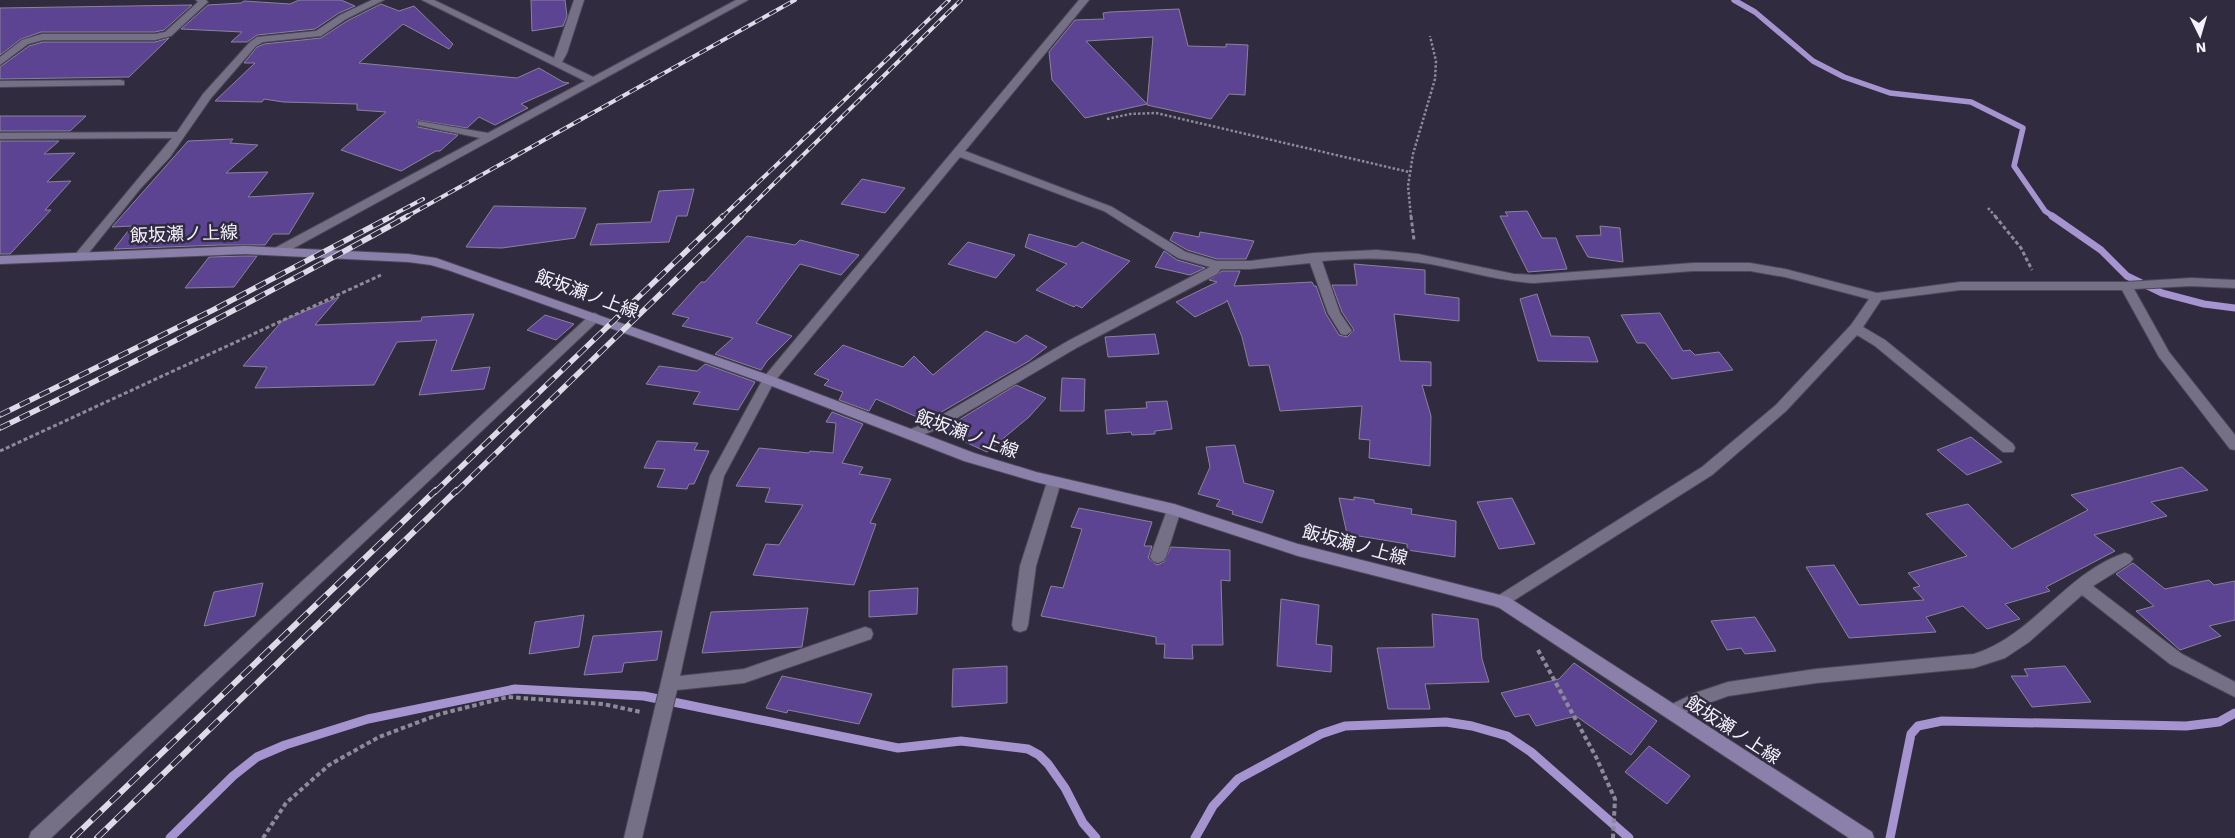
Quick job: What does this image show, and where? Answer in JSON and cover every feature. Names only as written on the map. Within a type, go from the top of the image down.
[{"type":"main road","name":"飯坂瀬ノ上線","points":[[0,260],[245,250],[408,258],[432,261],[452,267],[769,380],[970,457],[1054,482],[1174,510],[1298,550],[1502,602],[1865,838]]},
{"type":"street","points":[[0,62],[25,42],[42,37],[155,37],[168,34],[203,2],[201,0]]},
{"type":"street","points":[[80,257],[136,187],[166,155],[208,96],[236,62],[256,42],[318,34],[343,17],[379,0]]},
{"type":"street","points":[[428,0],[593,81]]},
{"type":"street","points":[[556,63],[562,53],[579,0]]},
{"type":"street","points":[[277,252],[743,0]]},
{"type":"street","points":[[633,838],[717,476],[769,380],[1084,0]]},
{"type":"street","points":[[0,84],[120,83]]},
{"type":"street","points":[[422,123],[490,137]]},
{"type":"street","points":[[0,136],[180,135]]},
{"type":"street","points":[[958,152],[1108,209],[1182,255],[1217,265],[1377,254],[1418,258],[1514,278],[1534,280],[1640,270],[1750,267],[1785,273],[1876,297],[1960,286],[2133,285],[2191,282],[2235,284]]},
{"type":"street","points":[[1314,257],[1334,313],[1346,331]]},
{"type":"street","points":[[914,434],[935,425],[1072,344],[1213,272],[1217,265]]},
{"type":"street","points":[[2133,285],[2164,354],[2235,444]]},
{"type":"street","points":[[1502,602],[1707,471],[1781,408],[1856,328],[1876,297]]},
{"type":"street","points":[[38,838],[595,317]]},
{"type":"street","points":[[1856,328],[1880,343],[2008,448]]},
{"type":"street","points":[[1020,625],[1028,566],[1054,482]]},
{"type":"street","points":[[1158,557],[1174,510]]},
{"type":"street","points":[[1672,712],[1700,698],[1728,689],[1816,676],[1974,660],[1998,653],[2023,637],[2094,576],[2125,558]]},
{"type":"street","points":[[2082,586],[2176,659],[2235,690]]},
{"type":"street","points":[[670,684],[744,676],[865,634]]},
{"type":"path","points":[[1418,258],[1410,213],[1408,186],[1435,79],[1436,61],[1430,36]]},
{"type":"path","points":[[1107,120],[1130,114],[1156,113],[1308,146],[1410,172]]},
{"type":"path","points":[[1988,208],[2021,248],[2032,269],[2036,286]]},
{"type":"path","points":[[0,451],[394,269],[408,258]]},
{"type":"path","points":[[1534,624],[1531,636],[1596,757],[1615,799],[1616,816],[1613,838]]},
{"type":"path","points":[[263,838],[286,803],[329,765],[379,737],[440,714],[508,697],[602,704],[649,714],[664,711]]},
{"type":"building","points":[[299,0],[341,0],[355,6],[339,13],[315,29],[257,35],[247,42],[231,42],[242,32],[181,29],[208,5],[241,3],[244,1],[290,4]]},
{"type":"building","points":[[531,0],[565,0],[567,16],[563,26],[532,31]]},
{"type":"building","points":[[381,4],[399,11],[414,6],[453,44],[449,49],[403,24],[359,63],[517,78],[539,68],[563,82],[569,83],[521,104],[528,108],[495,125],[479,117],[467,128],[417,120],[418,127],[458,135],[440,151],[436,151],[401,171],[341,150],[386,112],[357,110],[357,104],[283,102],[264,99],[262,102],[215,101],[255,63],[244,63],[257,47],[264,44],[321,38],[347,21]]},
{"type":"building","points":[[192,5],[164,30],[155,32],[41,32],[21,39],[0,55],[0,8]]},
{"type":"building","points":[[1179,9],[1188,46],[1226,47],[1226,44],[1248,45],[1245,95],[1229,94],[1211,119],[1147,105],[1153,37],[1086,41],[1147,104],[1085,118],[1052,80],[1049,52],[1075,20],[1104,19],[1103,13],[1110,12]]},
{"type":"building","points":[[169,38],[129,77],[0,79],[0,67],[29,46],[43,42],[155,42]]},
{"type":"building","points":[[0,116],[86,116],[70,131],[0,131]]},
{"type":"building","points":[[233,139],[230,143],[258,145],[226,173],[268,172],[248,197],[314,193],[289,234],[273,234],[265,245],[114,249],[132,226],[112,227],[188,141]]},
{"type":"building","points":[[0,141],[59,141],[44,154],[75,153],[47,182],[71,181],[45,210],[51,210],[10,254],[0,254]]},
{"type":"building","points":[[862,179],[905,188],[885,213],[841,204]]},
{"type":"building","points":[[694,189],[687,216],[677,216],[669,242],[590,245],[597,224],[651,222],[659,191]]},
{"type":"building","points":[[494,206],[586,208],[575,238],[502,248],[466,247]]},
{"type":"building","points":[[1527,211],[1542,238],[1556,238],[1567,269],[1528,272],[1500,216],[1508,216],[1505,212]]},
{"type":"building","points":[[1600,226],[1620,228],[1623,262],[1588,257],[1576,236],[1601,235]]},
{"type":"building","points":[[1174,232],[1199,237],[1200,232],[1254,241],[1246,259],[1217,259],[1187,250],[1170,240]]},
{"type":"building","points":[[1029,234],[1076,247],[1082,242],[1130,261],[1082,308],[1076,305],[1074,307],[1036,290],[1067,264],[1025,247]]},
{"type":"building","points":[[747,236],[795,245],[800,240],[859,255],[841,275],[800,264],[756,323],[792,336],[767,361],[761,370],[715,354],[733,338],[682,326],[689,318],[672,314],[701,282],[705,282]]},
{"type":"building","points":[[968,242],[1015,255],[996,278],[948,264]]},
{"type":"building","points":[[1164,251],[1177,260],[1205,268],[1190,275],[1155,267]]},
{"type":"building","points":[[257,256],[234,287],[185,288],[209,257]]},
{"type":"building","points":[[1354,264],[1425,270],[1425,294],[1459,298],[1459,321],[1394,314],[1400,361],[1431,362],[1431,386],[1422,385],[1431,416],[1430,466],[1369,458],[1370,440],[1359,439],[1362,406],[1280,411],[1269,365],[1249,366],[1242,337],[1227,300],[1195,317],[1176,302],[1217,282],[1209,280],[1222,271],[1240,271],[1234,286],[1312,282],[1316,286],[1326,314],[1339,335],[1347,337],[1354,330],[1342,312],[1332,285],[1357,285]]},
{"type":"building","points":[[1537,294],[1551,336],[1589,337],[1598,362],[1538,361],[1520,299]]},
{"type":"building","points":[[339,297],[315,325],[421,321],[422,317],[474,314],[451,371],[490,367],[484,389],[419,395],[437,340],[397,342],[374,385],[255,388],[267,367],[243,366],[282,321]]},
{"type":"building","points":[[1660,313],[1683,351],[1690,350],[1695,355],[1719,352],[1733,370],[1672,379],[1645,343],[1637,343],[1621,315]]},
{"type":"building","points":[[545,315],[574,324],[556,340],[527,330]]},
{"type":"building","points":[[986,331],[1016,343],[1026,335],[1047,347],[1029,361],[926,421],[876,399],[869,411],[839,400],[843,392],[824,385],[829,380],[814,374],[843,345],[903,367],[914,356],[933,375]]},
{"type":"building","points":[[1155,334],[1159,354],[1108,357],[1105,337]]},
{"type":"building","points":[[705,364],[755,382],[738,410],[693,404],[700,392],[646,384],[659,366],[697,371]]},
{"type":"building","points":[[1062,378],[1085,379],[1084,411],[1060,411]]},
{"type":"building","points":[[1016,385],[1046,398],[1029,417],[987,452],[941,431]]},
{"type":"building","points":[[1167,401],[1172,429],[1155,431],[1155,434],[1132,435],[1131,432],[1107,434],[1105,410],[1147,408],[1146,402]]},
{"type":"building","points":[[832,412],[863,424],[842,463],[863,467],[859,474],[891,479],[870,523],[876,524],[854,585],[753,575],[766,544],[779,545],[803,505],[765,502],[770,488],[736,486],[759,448],[809,453],[810,451],[833,453],[836,423],[826,422]]},
{"type":"building","points":[[1971,437],[2002,462],[1967,475],[1937,450]]},
{"type":"building","points":[[657,441],[698,443],[694,450],[709,451],[694,484],[689,484],[687,489],[657,487],[665,469],[644,468]]},
{"type":"building","points":[[1235,445],[1244,483],[1274,491],[1262,523],[1232,514],[1233,511],[1216,506],[1220,500],[1198,494],[1210,467],[1206,447]]},
{"type":"building","points":[[2182,467],[2208,490],[2151,502],[2167,516],[2094,535],[2115,551],[2046,587],[2050,591],[2005,604],[2020,619],[1987,629],[1963,606],[1926,617],[1936,632],[1849,638],[1806,567],[1834,565],[1859,605],[1924,600],[1913,588],[1920,586],[1908,573],[1967,556],[1926,514],[1968,504],[2012,549],[2088,510],[2071,495]]},
{"type":"building","points":[[1354,497],[1374,500],[1374,503],[1412,509],[1411,514],[1456,521],[1455,557],[1407,550],[1407,544],[1347,534],[1339,498],[1354,500]]},
{"type":"building","points":[[1512,498],[1535,544],[1499,549],[1477,502]]},
{"type":"building","points":[[1079,508],[1152,522],[1144,546],[1152,546],[1148,558],[1157,565],[1164,562],[1171,547],[1230,550],[1230,581],[1221,580],[1223,645],[1192,645],[1193,659],[1164,658],[1165,644],[1156,644],[1156,637],[1041,616],[1051,586],[1063,588],[1082,529],[1071,527]]},
{"type":"building","points":[[2133,563],[2165,589],[2209,580],[2214,585],[2235,581],[2235,620],[2209,626],[2221,636],[2180,650],[2136,611],[2154,606],[2116,574]]},
{"type":"building","points":[[263,583],[255,616],[204,626],[214,592]]},
{"type":"building","points":[[918,588],[917,614],[869,617],[869,591]]},
{"type":"building","points":[[1281,599],[1319,605],[1316,644],[1332,646],[1331,672],[1277,666]]},
{"type":"building","points":[[808,608],[802,647],[702,653],[711,612]]},
{"type":"building","points":[[1432,614],[1478,619],[1482,659],[1489,682],[1425,684],[1430,709],[1388,709],[1377,648],[1434,647]]},
{"type":"building","points":[[584,615],[579,647],[529,654],[535,622]]},
{"type":"building","points":[[1755,617],[1776,651],[1745,654],[1741,648],[1727,650],[1711,621]]},
{"type":"building","points":[[662,631],[657,660],[624,663],[622,672],[584,675],[593,636]]},
{"type":"building","points":[[1574,663],[1657,721],[1631,755],[1576,716],[1536,726],[1529,714],[1515,717],[1501,693],[1559,679]]},
{"type":"building","points":[[1007,666],[1007,703],[952,707],[953,669]]},
{"type":"building","points":[[2065,666],[2091,702],[2032,707],[2011,676],[2028,676],[2024,669]]},
{"type":"building","points":[[782,676],[872,694],[859,724],[788,710],[787,713],[766,708]]},
{"type":"building","points":[[1649,746],[1690,776],[1667,804],[1625,772]]},
{"type":"waterway","points":[[1734,0],[1755,12],[1813,61],[1844,77],[1890,93],[1971,102],[2023,128],[2014,166],[2045,211],[2054,217]]},
{"type":"waterway","points":[[2052,216],[2101,250],[2127,276],[2162,293],[2204,304],[2235,308]]},
{"type":"waterway","points":[[170,838],[233,776],[257,757],[285,745],[368,719],[515,689],[644,696],[898,748],[961,741],[1028,749],[1039,755],[1048,764],[1065,788],[1083,823],[1096,838]]},
{"type":"waterway","points":[[1890,838],[1911,734],[1918,726],[1942,721],[2186,726],[2219,722],[2235,713]]},
{"type":"waterway","points":[[1195,838],[1213,806],[1238,779],[1321,734],[1345,726],[1446,722],[1472,726],[1507,736],[1531,752],[1629,838]]},
{"type":"railway","points":[[406,217],[795,0]]},
{"type":"railway","points":[[722,217],[949,0]]},
{"type":"railway","points":[[740,217],[961,0]]},
{"type":"railway","points":[[389,217],[423,199]]},
{"type":"railway","points":[[0,415],[213,310],[392,216]]},
{"type":"railway","points":[[0,428],[205,325],[408,216]]},
{"type":"railway","points":[[435,492],[723,216]]},
{"type":"railway","points":[[456,492],[741,216]]},
{"type":"railway","points":[[73,838],[436,490]]},
{"type":"railway","points":[[97,838],[457,490]]}]
